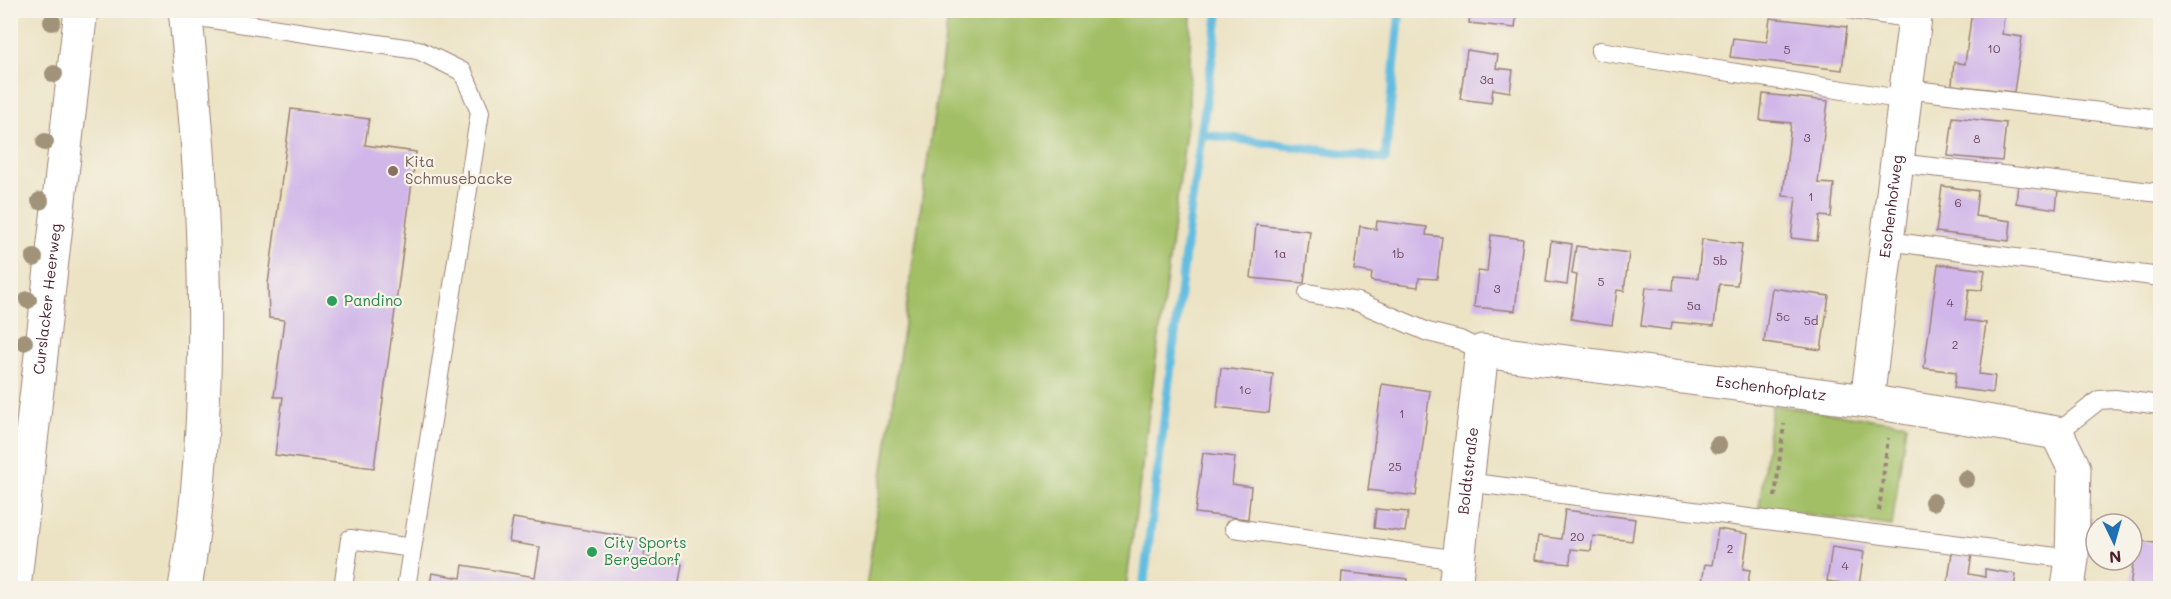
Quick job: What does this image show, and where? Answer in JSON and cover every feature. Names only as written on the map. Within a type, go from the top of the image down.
[{"type":"street","name":"Curslacker Heerweg","points":[[14,588],[15,538],[81,10]]},
{"type":"street","points":[[185,13],[203,278],[204,398],[199,481],[185,588]]},
{"type":"street","name":"Eschenhofweg","points":[[1879,403],[1887,242],[1916,15]]},
{"type":"street","name":"Eschenhofplatz","points":[[1482,351],[1788,390],[2057,433]]},
{"type":"street","name":"Boldtstraße","points":[[1456,574],[1482,351]]},
{"type":"street","points":[[2057,433],[2074,468],[2070,574]]},
{"type":"lane","points":[[1854,10],[1916,15]]},
{"type":"lane","points":[[185,13],[418,50],[463,72],[480,112],[406,588]]},
{"type":"lane","points":[[1600,51],[1906,94],[2160,119]]},
{"type":"lane","points":[[1897,163],[2160,193]]},
{"type":"lane","points":[[1887,242],[2160,277]]},
{"type":"lane","points":[[1308,293],[1358,302],[1420,329],[1460,340],[1482,351]]},
{"type":"lane","points":[[2057,433],[2099,400],[2115,399],[2160,405]]},
{"type":"lane","points":[[1466,482],[1876,534],[2070,574]]},
{"type":"lane","points":[[1234,528],[1456,574]]},
{"type":"lane","points":[[343,588],[350,539],[412,548]]},
{"type":"path","points":[[1772,521],[1788,390]]},
{"type":"path","points":[[1876,534],[1879,403]]},
{"type":"green space","points":[[949,11],[1191,11],[1189,109],[1126,588],[866,588]]},
{"type":"green space","points":[[1772,405],[1906,424],[1892,526],[1759,508]]},
{"type":"building","points":[[1471,10],[1517,10],[1515,28],[1469,23]]},
{"type":"building","points":[[1972,10],[2005,10],[2002,34],[2022,37],[2014,92],[1952,85],[1954,62],[1965,64]]},
{"type":"building","points":[[1770,18],[1847,27],[1842,70],[1730,57],[1733,38],[1767,42]]},
{"type":"building","points":[[1467,50],[1498,55],[1496,68],[1513,70],[1510,92],[1493,89],[1491,103],[1460,99]]},
{"type":"building","points":[[1763,94],[1828,101],[1818,183],[1834,184],[1831,217],[1820,216],[1817,241],[1791,238],[1796,197],[1783,196],[1791,123],[1760,120]]},
{"type":"building","name":"Pandino","points":[[291,109],[369,119],[365,145],[416,152],[374,468],[275,455],[283,397],[274,397],[284,320],[269,318],[268,284]]},
{"type":"building","points":[[1953,117],[2006,123],[2002,161],[1948,156]]},
{"type":"building","points":[[2018,184],[2058,190],[2056,209],[2016,203]]},
{"type":"building","points":[[1942,186],[1978,191],[1975,216],[2011,221],[2009,241],[1936,232]]},
{"type":"building","points":[[1377,221],[1427,227],[1426,235],[1442,237],[1437,279],[1419,278],[1418,287],[1371,281],[1372,273],[1354,270],[1360,226],[1376,229]]},
{"type":"building","points":[[1256,225],[1310,231],[1304,283],[1251,278]]},
{"type":"building","points":[[1491,235],[1523,239],[1515,311],[1474,307],[1478,271],[1487,272]]},
{"type":"building","points":[[1702,239],[1742,244],[1737,285],[1719,284],[1714,326],[1672,322],[1671,330],[1641,326],[1646,287],[1673,290],[1674,276],[1698,278]]},
{"type":"building","points":[[1551,241],[1572,244],[1567,285],[1546,282]]},
{"type":"building","points":[[1576,246],[1629,253],[1624,291],[1617,290],[1612,325],[1571,319],[1577,275],[1572,274]]},
{"type":"building","points":[[1938,264],[1985,270],[1982,290],[1969,289],[1965,320],[1986,323],[1979,374],[1995,376],[1993,393],[1954,388],[1956,372],[1924,368]]},
{"type":"building","points":[[1772,288],[1829,296],[1821,350],[1764,342]]},
{"type":"building","points":[[1221,368],[1273,374],[1269,413],[1217,407]]},
{"type":"building","points":[[1382,384],[1430,391],[1416,496],[1368,490]]},
{"type":"building","points":[[1203,453],[1235,457],[1232,484],[1251,487],[1248,519],[1195,513]]},
{"type":"building","points":[[1376,509],[1408,512],[1405,532],[1374,528]]},
{"type":"building","points":[[1565,510],[1635,519],[1632,541],[1593,536],[1591,551],[1571,549],[1570,564],[1535,560],[1538,536],[1561,539]]},
{"type":"building","name":"City Sports Bergedorf","points":[[513,518],[646,540],[644,557],[682,564],[678,588],[429,588],[432,573],[461,578],[463,565],[535,577],[540,547],[509,542]]},
{"type":"building","points":[[1718,529],[1748,534],[1743,569],[1750,570],[1747,588],[1701,588],[1705,564],[1712,565]]},
{"type":"building","points":[[2144,541],[2160,544],[2160,588],[2130,588],[2132,572],[2144,572]]},
{"type":"building","points":[[1832,547],[1864,552],[1859,585],[1870,586],[1869,588],[1840,588],[1840,583],[1827,581]]},
{"type":"building","points":[[1952,552],[1972,554],[1969,574],[1985,577],[1985,569],[2016,574],[2014,588],[1947,588]]},
{"type":"building","points":[[1342,572],[1408,579],[1407,588],[1341,588]]},
{"type":"waterway","points":[[1143,588],[1190,214],[1219,10]]},
{"type":"waterway","points":[[1201,134],[1385,159],[1400,10]]},
{"type":"place","name":"Kita Schmusebacke","points":[[393,171]]},
{"type":"place","name":"Pandino","points":[[332,301]]},
{"type":"place","name":"City Sports Bergedorf","points":[[592,552]]}]
